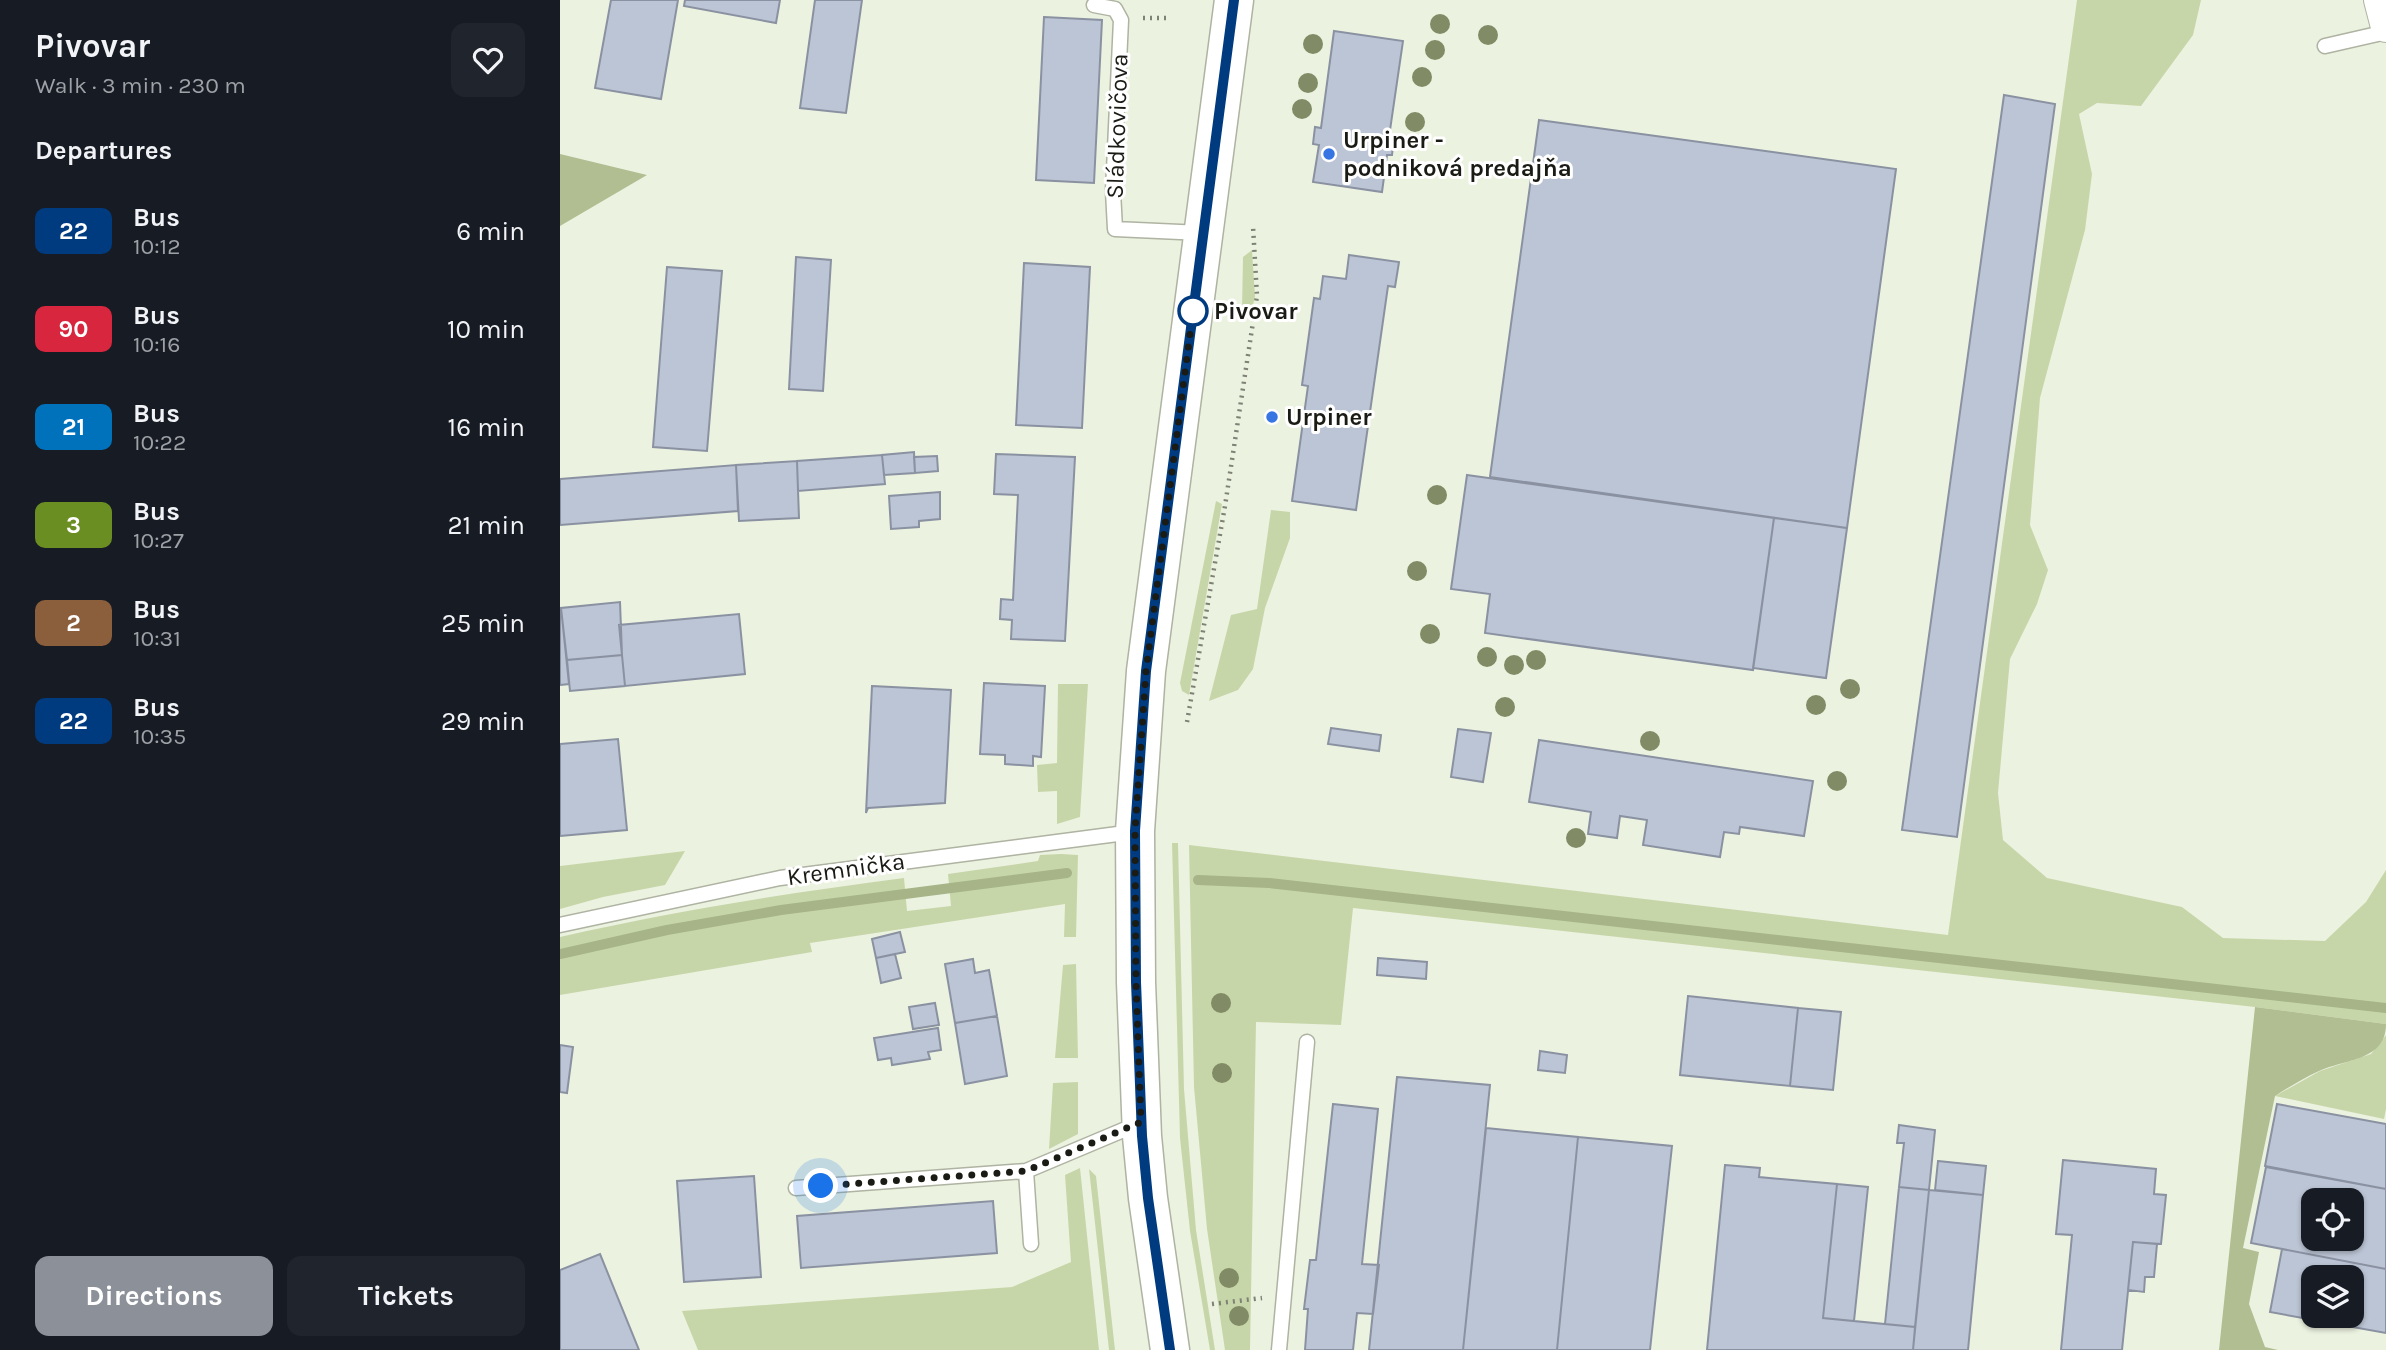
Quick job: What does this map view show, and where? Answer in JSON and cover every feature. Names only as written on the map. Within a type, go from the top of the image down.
[{"type":"main road","points":[[1170,1350],[1148,1198],[1141,1122],[1136,982],[1135,831],[1146,671],[1234,0]]},
{"type":"street","points":[[2379,0],[2386,29]]},
{"type":"lane","name":"Sládkovičova","points":[[1094,5],[1115,9],[1121,20],[1113,191],[1115,229],[1203,233]]},
{"type":"lane","points":[[2325,46],[2386,29]]},
{"type":"lane","name":"Kremnička","points":[[560,925],[780,878],[1135,831]]},
{"type":"lane","points":[[1279,1350],[1307,1042]]},
{"type":"lane","points":[[796,1188],[1026,1171],[1141,1122]]},
{"type":"lane","points":[[1026,1171],[1031,1244]]},
{"type":"path","points":[[1148,18],[1166,18]]},
{"type":"path","points":[[1187,722],[1225,506],[1257,296],[1253,226]]},
{"type":"path","points":[[1212,1304],[1284,1296]]},
{"type":"green space","points":[[2077,0],[2201,0],[2193,35],[2141,106],[2097,103],[2079,114],[2092,174],[2085,230],[2040,398],[2030,525],[2048,570],[2037,604],[2010,659],[1998,793],[2003,840],[2047,878],[2182,907],[2223,938],[2325,941],[2366,902],[2386,870],[2386,1024],[2255,1007],[1353,908],[1341,1025],[1256,1022],[1250,1350],[1225,1350],[1207,1229],[1194,1087],[1189,845],[1948,935]]},
{"type":"green space","points":[[560,154],[647,175],[560,226]]},
{"type":"green space","points":[[1252,250],[1255,296],[1252,310],[1242,310],[1243,257]]},
{"type":"green space","points":[[1216,501],[1222,504],[1189,695],[1182,691],[1180,683]]},
{"type":"green space","points":[[1271,510],[1290,512],[1290,538],[1265,608],[1253,669],[1238,690],[1209,701],[1231,615],[1257,609]]},
{"type":"green space","points":[[1058,684],[1088,684],[1080,817],[1057,824],[1057,791],[1038,792],[1037,765],[1057,763]]},
{"type":"green space","points":[[1172,843],[1178,843],[1184,1089],[1196,1230],[1215,1350],[1210,1350],[1190,1231],[1180,1138]]},
{"type":"green space","points":[[685,851],[665,885],[603,897],[560,909],[560,866]]},
{"type":"green space","points":[[1040,855],[1078,855],[1076,937],[1064,937],[1065,904],[810,943],[812,952],[560,995],[560,937],[731,903],[904,878],[907,911],[951,906],[948,874],[1038,861]]},
{"type":"green space","points":[[1076,964],[1078,1058],[1055,1058],[1063,965]]},
{"type":"green space","points":[[2255,1007],[2386,1024],[2384,1036],[2372,1052],[2319,1071],[2275,1096],[2243,1248],[2259,1252],[2249,1304],[2265,1347],[2278,1350],[2219,1350]]},
{"type":"green space","points":[[2386,1035],[2384,1119],[2275,1096],[2320,1071],[2371,1054]]},
{"type":"green space","points":[[1078,1082],[1078,1134],[1049,1149],[1053,1083]]},
{"type":"green space","points":[[1080,1168],[1099,1350],[698,1350],[682,1311],[1012,1287],[1071,1262],[1065,1175]]},
{"type":"green space","points":[[1089,1169],[1096,1176],[1115,1350],[1109,1350]]},
{"type":"building","points":[[611,0],[678,0],[661,99],[595,88]]},
{"type":"building","points":[[685,0],[780,0],[776,23],[684,6]]},
{"type":"building","points":[[815,0],[862,0],[846,113],[800,108]]},
{"type":"building","points":[[1044,17],[1102,20],[1094,183],[1036,180]]},
{"type":"building","points":[[1334,31],[1403,41],[1389,137],[1394,138],[1392,155],[1387,155],[1382,192],[1313,182],[1319,145],[1313,144],[1315,127],[1321,128]]},
{"type":"building","points":[[2004,95],[2055,104],[1957,837],[1902,830]]},
{"type":"building","points":[[1539,120],[1896,169],[1847,528],[1490,477]]},
{"type":"building","points":[[1349,255],[1399,262],[1395,287],[1388,286],[1356,510],[1292,501],[1308,386],[1302,385],[1314,298],[1320,299],[1323,276],[1346,279]]},
{"type":"building","points":[[796,257],[831,260],[823,391],[789,389]]},
{"type":"building","points":[[1024,263],[1090,267],[1082,428],[1016,425]]},
{"type":"building","points":[[667,267],[722,271],[707,451],[653,447]]},
{"type":"building","points":[[914,452],[915,473],[884,475],[882,455]]},
{"type":"building","points":[[996,454],[1075,457],[1065,641],[1011,639],[1012,620],[1000,619],[1001,599],[1013,600],[1018,495],[994,494]]},
{"type":"building","points":[[882,455],[885,484],[798,491],[797,461]]},
{"type":"building","points":[[937,456],[938,471],[915,473],[914,457]]},
{"type":"building","points":[[797,461],[799,518],[739,521],[736,465]]},
{"type":"building","points":[[736,465],[738,511],[560,525],[560,479]]},
{"type":"building","points":[[1467,475],[1774,518],[1753,670],[1485,633],[1490,594],[1451,589]]},
{"type":"building","points":[[940,492],[940,519],[919,521],[919,527],[891,529],[889,496]]},
{"type":"building","points":[[1774,518],[1847,528],[1826,678],[1753,668]]},
{"type":"building","points":[[620,602],[622,655],[567,660],[561,608]]},
{"type":"building","points":[[560,608],[569,684],[560,685]]},
{"type":"building","points":[[739,614],[745,674],[625,686],[619,625]]},
{"type":"building","points":[[622,655],[625,686],[570,691],[567,660]]},
{"type":"building","points":[[984,683],[1045,686],[1041,757],[1033,756],[1033,766],[1005,764],[1005,755],[980,754]]},
{"type":"building","points":[[872,686],[951,690],[945,803],[868,808],[866,813]]},
{"type":"building","points":[[1331,728],[1381,735],[1379,751],[1328,744]]},
{"type":"building","points":[[1458,729],[1491,733],[1483,782],[1451,777]]},
{"type":"building","points":[[618,739],[627,830],[560,836],[560,744]]},
{"type":"building","points":[[1539,740],[1813,781],[1804,836],[1740,827],[1739,834],[1724,832],[1720,857],[1643,845],[1647,820],[1620,816],[1617,838],[1588,834],[1591,812],[1529,802]]},
{"type":"building","points":[[900,932],[905,952],[876,958],[872,939]]},
{"type":"building","points":[[895,954],[901,978],[881,983],[876,958]]},
{"type":"building","points":[[1378,958],[1427,962],[1426,979],[1377,975]]},
{"type":"building","points":[[973,959],[975,973],[989,970],[997,1016],[955,1023],[945,964]]},
{"type":"building","points":[[1688,996],[1798,1008],[1790,1086],[1680,1075]]},
{"type":"building","points":[[935,1003],[939,1025],[913,1029],[909,1007]]},
{"type":"building","points":[[1798,1008],[1841,1012],[1833,1090],[1790,1086]]},
{"type":"building","points":[[997,1016],[1007,1076],[965,1084],[955,1023]]},
{"type":"building","points":[[938,1028],[941,1050],[928,1052],[930,1059],[892,1065],[891,1058],[878,1060],[874,1038]]},
{"type":"building","points":[[560,1045],[573,1047],[567,1093],[560,1092]]},
{"type":"building","points":[[1540,1051],[1567,1055],[1565,1073],[1538,1070]]},
{"type":"building","points":[[1397,1077],[1490,1085],[1463,1350],[1369,1350]]},
{"type":"building","points":[[1333,1104],[1378,1109],[1362,1264],[1379,1265],[1373,1314],[1357,1313],[1353,1350],[1305,1350],[1308,1309],[1304,1309],[1310,1260],[1316,1260]]},
{"type":"building","points":[[2277,1104],[2386,1124],[2386,1189],[2265,1166]]},
{"type":"building","points":[[1899,1125],[1935,1130],[1929,1190],[1899,1187],[1904,1143],[1897,1143]]},
{"type":"building","points":[[1486,1128],[1578,1137],[1557,1350],[1463,1350]]},
{"type":"building","points":[[1578,1137],[1672,1146],[1650,1350],[1557,1350]]},
{"type":"building","points":[[2063,1160],[2156,1169],[2154,1194],[2166,1195],[2161,1244],[2133,1242],[2122,1350],[2061,1350],[2072,1235],[2056,1234]]},
{"type":"building","points":[[1938,1161],[1986,1166],[1983,1195],[1935,1190]]},
{"type":"building","points":[[1725,1165],[1760,1168],[1759,1177],[1837,1184],[1823,1318],[1915,1327],[1913,1350],[1707,1350]]},
{"type":"building","points":[[2266,1167],[2386,1189],[2386,1269],[2251,1243]]},
{"type":"building","points":[[754,1176],[761,1277],[684,1282],[677,1181]]},
{"type":"building","points":[[1837,1184],[1868,1187],[1854,1321],[1823,1318]]},
{"type":"building","points":[[1899,1187],[1929,1190],[1915,1327],[1885,1324]]},
{"type":"building","points":[[1929,1190],[1983,1195],[1968,1350],[1913,1350]]},
{"type":"building","points":[[993,1201],[997,1253],[801,1268],[797,1216]]},
{"type":"building","points":[[2133,1242],[2157,1244],[2154,1277],[2145,1277],[2144,1292],[2128,1290]]},
{"type":"building","points":[[2282,1249],[2386,1269],[2386,1333],[2358,1328],[2364,1328],[2364,1265],[2301,1265],[2301,1318],[2270,1312]]},
{"type":"building","points":[[600,1254],[639,1350],[560,1350],[560,1270]]},
{"type":"waterway","points":[[560,954],[667,930],[781,910],[1067,873]]},
{"type":"waterway","points":[[1198,880],[1269,883],[2386,1008]]},
{"type":"bus line","name":"22","points":[[1170,1350],[1142,1136],[1136,982],[1135,831],[1146,671],[1234,0]]},
{"type":"place","name":"Urpiner - podniková predajňa","points":[[1329,154]]},
{"type":"place","name":"Pivovar","points":[[1193,311]]},
{"type":"place","name":"Urpiner","points":[[1272,417]]},
{"type":"route","points":[[821,1186],[1026,1171],[1141,1122],[1136,982],[1135,831],[1146,671],[1193,311]]}]
